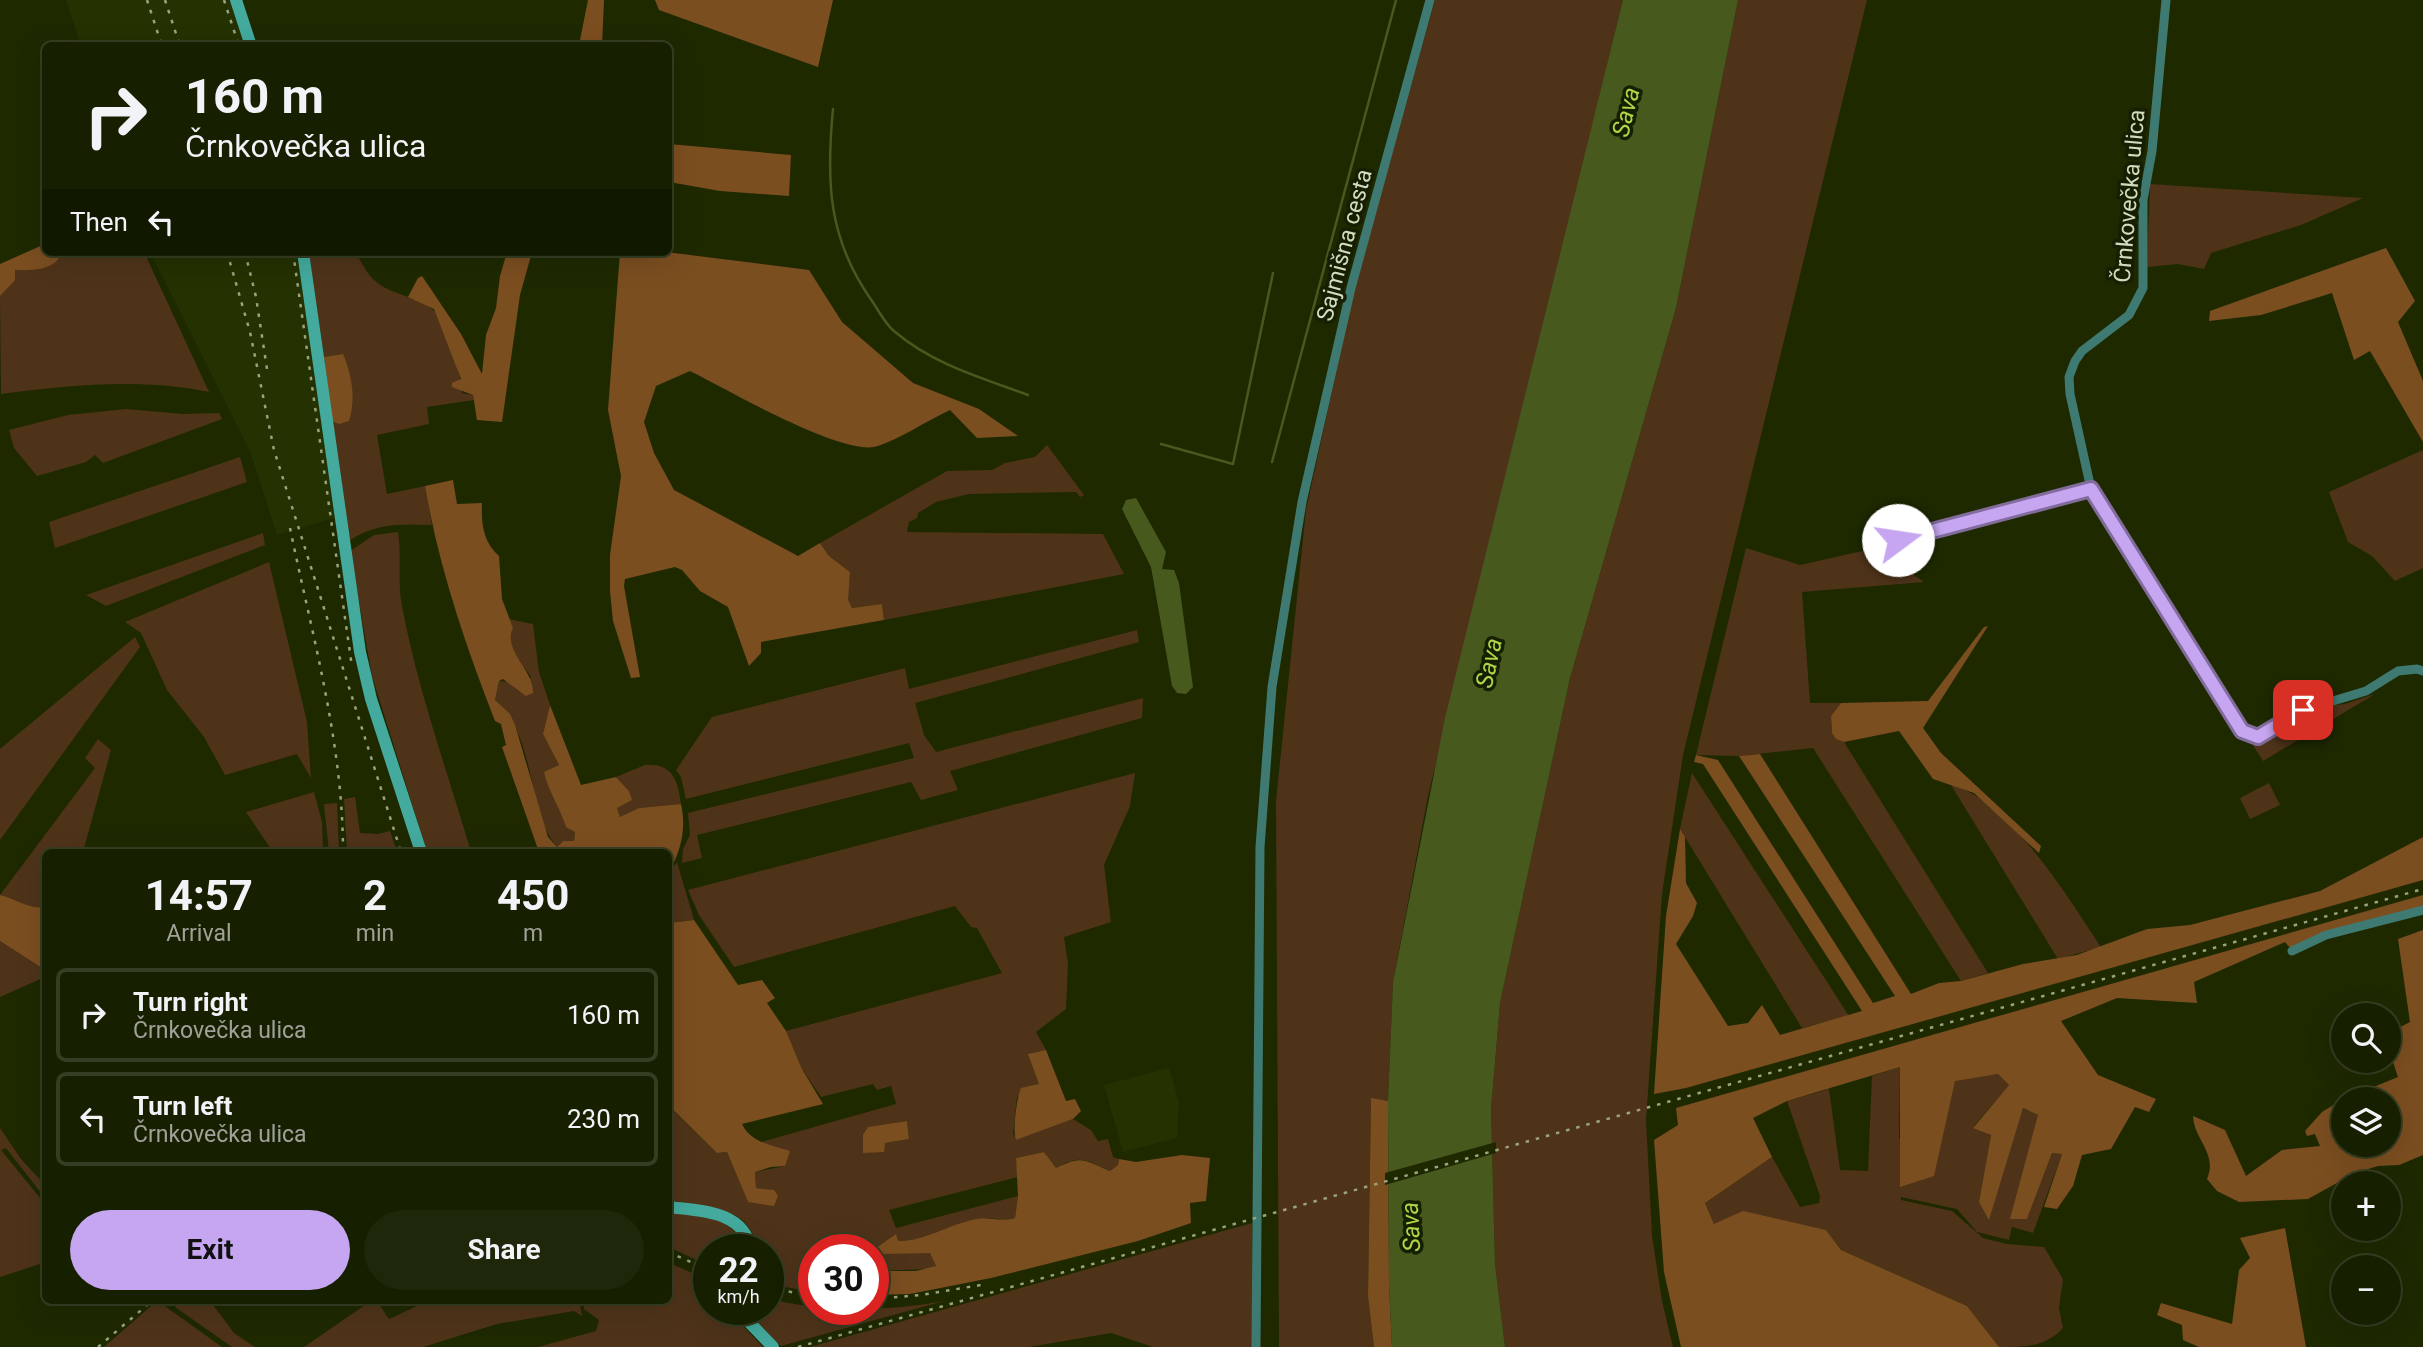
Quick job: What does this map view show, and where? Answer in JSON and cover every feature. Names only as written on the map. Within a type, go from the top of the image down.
[{"type":"main road","points":[[236,0],[250,42]]},
{"type":"main road","points":[[304,256],[360,652],[371,699],[420,849]]},
{"type":"main road","points":[[672,1209],[724,1216],[746,1234]]},
{"type":"main road","points":[[752,1325],[773,1347]]},
{"type":"street","name":"Sajmišna cesta","points":[[1256,1347],[1262,794],[1272,687],[1303,502],[1351,288],[1430,0]]},
{"type":"street","name":"Črnkovečka ulica","points":[[2166,0],[2154,131],[2143,200],[2143,288],[2129,315],[2082,351],[2068,377],[2091,489],[2234,722],[2249,736],[2266,734],[2303,710],[2366,691],[2398,671],[2417,668],[2423,671]]},
{"type":"street","points":[[1898,540],[2091,489]]},
{"type":"street","points":[[2292,951],[2326,935],[2423,910]]},
{"type":"shaded area","points":[[66,0],[232,0],[246,42],[80,42]]},
{"type":"shaded area","points":[[588,0],[604,0],[602,42],[580,42]]},
{"type":"shaded area","points":[[655,0],[833,0],[818,67],[659,10]]},
{"type":"shaded area","points":[[1435,0],[1623,0],[1428,796],[1393,982],[1388,1101],[1371,1099],[1368,1296],[1374,1347],[1279,1347],[1276,801],[1306,510],[1354,291]]},
{"type":"shaded area","points":[[1738,0],[1867,0],[1683,755],[1662,894],[1646,1120],[1652,1236],[1662,1301],[1673,1347],[1505,1347],[1495,1264],[1491,1110],[1500,1003],[1570,678],[1676,308]]},
{"type":"shaded area","points":[[672,144],[791,155],[789,196],[720,191],[672,183]]},
{"type":"shaded area","points":[[2150,184],[2363,198],[2301,225],[2211,253],[2204,269],[2178,264],[2147,267]]},
{"type":"shaded area","points":[[42,245],[42,256],[60,256],[54,263],[43,268],[15,270],[15,280],[0,296],[0,264]]},
{"type":"shaded area","points":[[2386,248],[2415,301],[2398,322],[2423,381],[2423,442],[2370,351],[2354,360],[2332,293],[2261,315],[2209,321],[2210,311]]},
{"type":"shaded area","points":[[672,253],[809,270],[842,322],[913,383],[979,409],[1018,436],[977,438],[950,410],[887,443],[862,447],[813,432],[690,371],[656,386],[644,422],[654,453],[674,490],[798,556],[820,543],[829,556],[850,572],[848,600],[852,608],[882,604],[884,620],[761,642],[761,653],[749,666],[728,607],[700,591],[682,570],[675,567],[625,579],[640,677],[631,678],[613,621],[610,591],[610,555],[621,476],[608,410],[620,256],[672,256]]},
{"type":"shaded area","points":[[62,256],[146,256],[209,392],[158,385],[105,384],[1,394],[0,296],[15,270],[26,270]]},
{"type":"shaded area","points":[[152,256],[301,256],[338,517],[277,535],[250,451]]},
{"type":"shaded area","points":[[310,256],[357,256],[379,284],[417,300],[437,314],[456,361],[462,393],[473,395],[474,400],[427,407],[429,424],[377,435],[387,494],[425,486],[432,525],[379,528],[349,541],[332,421],[343,354],[324,357]]},
{"type":"shaded area","points":[[506,256],[531,256],[520,295],[502,422],[477,420],[473,395],[452,387],[452,383],[461,379],[434,309],[408,297],[418,278],[422,276],[461,334],[482,374],[486,335],[496,308]]},
{"type":"shaded area","points":[[343,354],[353,395],[349,421],[339,424],[332,421],[324,357]]},
{"type":"shaded area","points":[[126,409],[183,414],[219,413],[222,419],[103,463],[95,455],[86,462],[37,476],[14,448],[9,430],[68,415]]},
{"type":"shaded area","points":[[1047,445],[1084,495],[1080,497],[1076,492],[969,494],[936,502],[918,513],[917,518],[909,522],[907,532],[1103,534],[1124,574],[884,620],[882,604],[852,608],[847,600],[850,572],[829,556],[820,543],[947,471],[992,470],[1005,463],[1035,457]]},
{"type":"shaded area","points":[[2423,450],[2423,568],[2395,581],[2372,556],[2348,542],[2329,492]]},
{"type":"shaded area","points":[[240,457],[247,482],[55,548],[49,522]]},
{"type":"shaded area","points":[[453,480],[457,504],[482,503],[484,532],[489,545],[499,556],[502,599],[513,628],[512,644],[529,676],[533,693],[526,696],[503,679],[499,681],[495,700],[510,714],[515,725],[548,837],[557,847],[563,841],[574,841],[575,832],[566,827],[544,772],[559,765],[543,734],[550,705],[581,785],[616,777],[629,791],[632,800],[617,808],[620,817],[639,808],[681,804],[681,840],[672,866],[672,849],[538,849],[502,747],[506,745],[501,724],[495,721],[454,605],[425,486]]},
{"type":"shaded area","points":[[398,532],[401,597],[409,638],[470,849],[426,849],[372,676],[350,551],[374,535]]},
{"type":"shaded area","points":[[263,533],[265,545],[106,606],[86,595]]},
{"type":"shaded area","points":[[1880,547],[1884,568],[1905,569],[1924,582],[1802,592],[1810,703],[1841,703],[1831,716],[1832,733],[1836,739],[1844,742],[1988,973],[1961,981],[1813,748],[1739,756],[1696,755],[1746,548],[1800,565]]},
{"type":"shaded area","points":[[269,562],[307,722],[311,778],[297,754],[225,775],[204,737],[167,690],[141,633],[125,622]]},
{"type":"shaded area","points":[[508,619],[533,624],[539,672],[550,705],[543,734],[559,765],[545,772],[546,779],[566,826],[575,832],[574,841],[563,841],[557,847],[540,813],[518,734],[509,716],[495,700],[499,681],[510,682],[518,691],[531,677],[512,647],[513,628]]},
{"type":"shaded area","points":[[1988,626],[1923,728],[1941,753],[2041,846],[2039,853],[1974,793],[1933,779],[1899,731],[1844,742],[1836,739],[1832,733],[1831,716],[1841,703],[1928,701],[1984,627]]},
{"type":"shaded area","points":[[1137,630],[1139,642],[915,703],[924,735],[936,752],[1143,698],[1142,718],[950,771],[958,790],[921,800],[911,782],[697,835],[702,858],[682,863],[683,849],[690,835],[688,813],[914,758],[909,743],[686,799],[681,777],[676,770],[712,717],[905,668],[909,689]]},
{"type":"shaded area","points":[[135,637],[140,647],[0,840],[0,749]]},
{"type":"shaded area","points":[[2375,694],[2263,761],[2251,742],[2317,707],[2345,704]]},
{"type":"shaded area","points":[[98,739],[111,750],[84,849],[42,849],[42,907],[0,895],[95,768],[85,758]]},
{"type":"shaded area","points":[[1760,754],[1911,994],[1939,983],[1961,981],[2023,964],[2077,955],[2147,929],[2190,925],[2320,891],[2423,837],[2423,880],[1686,1088],[1654,1094],[1666,916],[1680,829],[1685,837],[1686,883],[1697,903],[1693,916],[1676,944],[1728,1026],[1748,1023],[1762,1005],[1780,1035],[1862,1011],[1703,764],[1694,762],[1696,755],[1718,760],[1873,1003],[1895,996],[1739,756]]},
{"type":"shaded area","points":[[645,765],[668,770],[676,781],[681,804],[639,808],[620,818],[617,808],[629,791],[616,777]]},
{"type":"shaded area","points":[[1135,773],[1130,806],[1104,865],[1111,922],[1064,937],[1068,964],[1066,1009],[1036,1032],[1046,1050],[1029,1054],[1039,1084],[1017,1097],[1013,1133],[1016,1140],[1073,1119],[1091,1130],[1098,1141],[1108,1139],[1113,1157],[1119,1159],[1118,1165],[1110,1171],[1078,1160],[1056,1168],[1044,1152],[1016,1158],[1018,1177],[889,1210],[896,1228],[1018,1196],[1015,1218],[972,1221],[930,1235],[897,1241],[896,1235],[889,1240],[889,1234],[798,1234],[798,1289],[784,1287],[784,1234],[753,1234],[746,1223],[724,1211],[672,1203],[672,1110],[717,1153],[727,1152],[748,1202],[774,1190],[756,1188],[755,1172],[785,1166],[761,1142],[896,1104],[891,1086],[877,1090],[873,1084],[821,1097],[802,1069],[786,1031],[1002,973],[977,928],[971,927],[955,906],[734,967],[699,915],[688,890]],"holes":[[[907,1121],[909,1139],[885,1143],[869,1127]]]},
{"type":"shaded area","points":[[1692,773],[1849,1016],[1802,1028],[1680,829]]},
{"type":"shaded area","points":[[2269,783],[2280,805],[2250,819],[2240,798]]},
{"type":"shaded area","points":[[1951,785],[1973,794],[2016,830],[2055,878],[2101,947],[2058,959]]},
{"type":"shaded area","points":[[314,792],[322,822],[323,849],[271,849],[246,812]]},
{"type":"shaded area","points":[[355,797],[360,833],[378,834],[390,831],[396,849],[347,849],[344,799]]},
{"type":"shaded area","points":[[337,803],[339,849],[329,849],[324,804]]},
{"type":"shaded area","points":[[677,862],[694,920],[672,923],[672,869]]},
{"type":"shaded area","points":[[0,895],[27,905],[42,907],[42,968],[0,941]]},
{"type":"shaded area","points":[[2423,895],[2423,907],[2291,949],[2285,942],[2194,982],[2197,1003],[2117,998],[2061,1021],[2098,1075],[2156,1099],[2149,1112],[2135,1107],[2111,1149],[2082,1155],[2073,1186],[2057,1209],[2044,1207],[2062,1154],[2052,1153],[2027,1219],[2010,1219],[2038,1115],[2023,1108],[1989,1220],[1979,1202],[1991,1135],[1973,1128],[2009,1085],[1998,1074],[1955,1081],[1934,1176],[1900,1187],[1900,1067],[1787,1101],[1753,1118],[1772,1157],[1705,1203],[1714,1224],[1743,1211],[1826,1230],[1841,1250],[1967,1306],[1999,1347],[1681,1347],[1664,1272],[1654,1140],[1678,1125],[1676,1108]]},
{"type":"shaded area","points":[[694,920],[738,985],[762,980],[775,998],[767,1003],[786,1031],[802,1069],[823,1104],[742,1124],[756,1139],[790,1151],[785,1166],[755,1172],[756,1188],[774,1190],[778,1196],[774,1206],[748,1202],[727,1152],[717,1153],[672,1109],[672,923]]},
{"type":"shaded area","points":[[2423,930],[2423,1155],[2399,1165],[2378,1166],[2362,1171],[2331,1171],[2331,1186],[2308,1199],[2239,1202],[2217,1191],[2207,1179],[2210,1162],[2194,1125],[2193,1116],[2225,1130],[2246,1176],[2282,1150],[2320,1146],[2315,1134],[2307,1136],[2305,1131],[2322,1112],[2331,1106],[2331,1157],[2401,1157],[2401,1087],[2373,1087],[2398,1077],[2397,1073],[2401,1073],[2401,1027],[2410,1022],[2398,939]]},
{"type":"shaded area","points":[[0,941],[42,968],[42,978],[0,997]]},
{"type":"shaded area","points":[[1046,1050],[1066,1101],[1075,1099],[1081,1111],[1073,1119],[1016,1140],[1016,1114],[1021,1088],[1039,1084],[1028,1054]]},
{"type":"shaded area","points":[[1900,1067],[1899,1138],[1933,1176],[1955,1080],[1998,1074],[2009,1085],[1973,1127],[1991,1135],[1979,1202],[2022,1108],[2038,1115],[2027,1219],[2052,1153],[2062,1154],[2033,1233],[2012,1227],[2009,1240],[1977,1232],[1957,1209],[1901,1197],[1901,1200],[1952,1211],[1983,1238],[2007,1244],[2044,1247],[2063,1279],[2059,1308],[2063,1328],[2049,1339],[2026,1346],[1999,1347],[1967,1306],[1841,1250],[1826,1230],[1792,1223],[1714,1224],[1705,1203],[1772,1157],[1800,1207],[1819,1203],[1820,1196],[1787,1101],[1829,1089],[1840,1170],[1868,1171],[1872,1076]]},
{"type":"shaded area","points":[[1169,1068],[1179,1102],[1177,1138],[1123,1152],[1104,1085]]},
{"type":"shaded area","points":[[1371,1098],[1388,1101],[1392,1347],[1374,1347],[1368,1296]]},
{"type":"shaded area","points":[[907,1121],[909,1139],[885,1143],[884,1152],[863,1153],[863,1135],[868,1127]]},
{"type":"shaded area","points":[[0,1128],[21,1159],[42,1182],[42,1194],[6,1148],[1,1150],[42,1200],[42,1263],[0,1277]]},
{"type":"shaded area","points":[[1044,1152],[1056,1168],[1072,1161],[1083,1160],[1110,1171],[1118,1165],[1119,1159],[1136,1162],[1182,1155],[1210,1158],[1206,1201],[1190,1203],[1191,1223],[1138,1241],[991,1278],[910,1294],[889,1295],[889,1271],[916,1271],[936,1266],[930,1253],[889,1254],[889,1239],[896,1234],[898,1241],[908,1240],[977,1219],[1015,1218],[1018,1196],[1016,1158]]},
{"type":"shaded area","points":[[672,1212],[714,1219],[736,1234],[693,1234],[693,1258],[672,1248]]},
{"type":"shaded area","points":[[1252,1223],[1252,1347],[1153,1347],[1111,1333],[1029,1347],[810,1347]]},
{"type":"shaded area","points":[[2285,1228],[2306,1347],[2199,1347],[2183,1340],[2182,1325],[2157,1315],[2161,1303],[2232,1324],[2239,1270],[2250,1258],[2240,1238]]},
{"type":"shaded area","points":[[889,1249],[931,1253],[936,1266],[930,1269],[889,1270]]},
{"type":"shaded area","points":[[672,1264],[693,1273],[693,1325],[742,1325],[763,1347],[538,1347],[596,1331],[599,1320],[584,1309],[584,1304],[672,1304]]},
{"type":"shaded area","points":[[944,1301],[889,1316],[889,1308]]},
{"type":"shaded area","points":[[784,1302],[798,1304],[798,1325],[857,1325],[781,1346],[758,1325],[784,1325]]},
{"type":"shaded area","points":[[153,1304],[162,1304],[222,1347],[104,1347]]},
{"type":"shaded area","points":[[178,1304],[212,1304],[234,1333],[255,1347],[232,1347],[175,1307]]},
{"type":"shaded area","points":[[368,1304],[379,1304],[389,1319],[421,1304],[580,1304],[582,1316],[574,1311],[497,1324],[423,1347],[304,1347]]},
{"type":"water","name":"Sava","points":[[1623,0],[1738,0],[1676,308],[1570,678],[1500,1003],[1491,1110],[1495,1264],[1505,1347],[1392,1347],[1388,1101],[1393,982],[1445,718]]},
{"type":"water","points":[[1136,498],[1166,552],[1162,569],[1174,570],[1179,583],[1193,687],[1186,694],[1177,693],[1172,686],[1151,567],[1122,509],[1126,500]]},
{"type":"pier","points":[[1496,1142],[1496,1153],[1385,1185],[1385,1173]]},
{"type":"waterway","points":[[1272,462],[1396,0]]},
{"type":"waterway","points":[[833,109],[830,161],[833,209],[838,232],[857,278],[885,321],[909,343],[925,353],[975,376],[1028,395]]},
{"type":"waterway","points":[[1161,444],[1233,464],[1273,273]]},
{"type":"railway","points":[[147,0],[161,42]]},
{"type":"railway","points":[[165,0],[179,42]]},
{"type":"railway","points":[[224,0],[238,42]]},
{"type":"railway","points":[[228,256],[250,332],[274,450],[400,849]]},
{"type":"railway","points":[[246,256],[256,297],[267,369]]},
{"type":"railway","points":[[294,256],[352,667]]},
{"type":"railway","points":[[290,528],[332,730],[342,811],[343,849]]},
{"type":"railway","points":[[798,1347],[2423,889]]},
{"type":"railway","points":[[672,1254],[693,1263]]},
{"type":"railway","points":[[889,1298],[987,1284]]},
{"type":"railway","points":[[784,1291],[798,1293]]},
{"type":"railway","points":[[98,1347],[148,1304]]},
{"type":"route","points":[[1898,540],[2091,489],[2242,731],[2249,736],[2258,737],[2303,710]]}]
